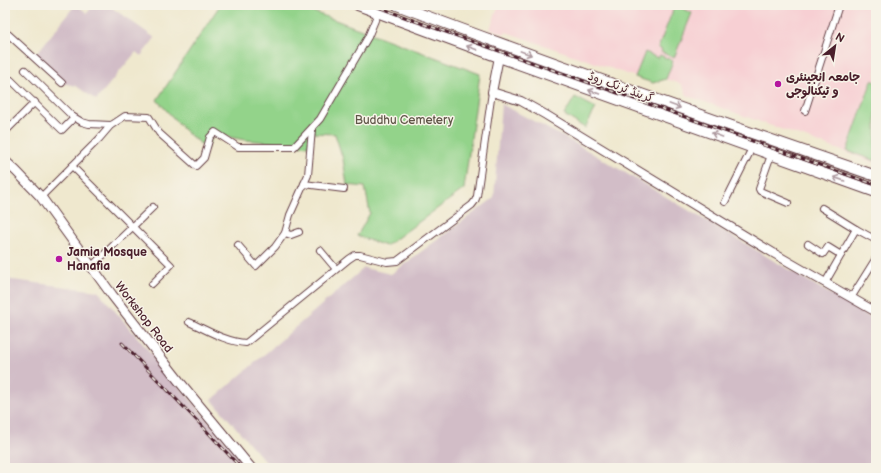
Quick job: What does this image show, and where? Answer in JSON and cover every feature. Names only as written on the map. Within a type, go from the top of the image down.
[{"type":"main road","name":"گرینڈ ٹرنک روڈ","points":[[358,5],[499,58],[876,192]]},
{"type":"main road","name":"گرینڈ ٹرنک روڈ","points":[[398,5],[475,34],[876,176]]},
{"type":"main road","points":[[797,165],[803,151]]},
{"type":"main road","name":"Workshop Road","points":[[5,161],[41,197],[112,295],[179,381],[251,468]]},
{"type":"street","points":[[805,111],[839,5]]},
{"type":"street","points":[[41,197],[111,125],[126,116],[150,117],[159,133],[196,166],[204,158],[210,137],[215,132],[238,147],[294,147],[320,119],[368,36],[378,13]]},
{"type":"street","points":[[5,32],[62,83]]},
{"type":"street","points":[[189,322],[229,340],[238,343],[246,343],[354,255],[360,255],[387,262],[397,261],[472,205],[476,201],[492,92],[499,58]]},
{"type":"street","points":[[25,70],[72,116],[89,124],[111,125]]},
{"type":"street","points":[[11,80],[62,130],[71,121]]},
{"type":"street","points":[[492,92],[521,101],[546,115],[775,254],[876,312]]},
{"type":"street","points":[[5,132],[35,102]]},
{"type":"street","points":[[238,245],[256,266],[275,247],[284,233],[290,215],[308,175],[312,129]]},
{"type":"street","points":[[725,202],[752,148]]},
{"type":"street","points":[[771,155],[759,189],[760,191],[788,203]]},
{"type":"street","points":[[72,166],[171,265],[152,284]]},
{"type":"street","points":[[304,184],[344,189]]},
{"type":"street","points":[[92,266],[153,207]]},
{"type":"street","points":[[822,208],[876,240]]},
{"type":"street","points":[[825,283],[856,229]]},
{"type":"street","points":[[284,233],[291,236],[300,232]]},
{"type":"street","points":[[808,244],[823,254],[828,247],[841,255]]},
{"type":"street","points":[[320,250],[336,269]]},
{"type":"street","points":[[851,298],[876,258]]},
{"type":"shaded area","points":[[75,5],[87,13],[93,6],[108,5],[155,38],[141,56],[136,52],[96,100],[76,86],[62,83],[34,57]]},
{"type":"shaded area","name":"جامعہ انجینئری و ٹیکنالوجی","points":[[499,5],[876,5],[876,163],[688,96],[681,84],[665,79],[653,83],[506,32],[505,34],[490,29]]},
{"type":"shaded area","points":[[501,104],[573,142],[876,321],[876,468],[271,468],[212,400],[364,268],[391,274],[494,198]]},
{"type":"shaded area","points":[[5,279],[98,291],[249,468],[5,468]]},
{"type":"green space","name":"Buddhu Cemetery","points":[[220,5],[295,5],[480,74],[464,189],[386,246],[357,236],[370,213],[365,187],[347,185],[343,159],[335,134],[311,133],[309,146],[245,140],[213,134],[207,149],[186,132],[157,100]]},
{"type":"green space","points":[[675,5],[678,5],[692,13],[674,58],[661,52],[662,50],[658,48]]},
{"type":"green space","points":[[645,52],[658,58],[660,55],[673,61],[666,79],[653,83],[635,77]]},
{"type":"green space","points":[[872,80],[876,82],[876,161],[847,151]]},
{"type":"green space","points":[[575,97],[596,108],[585,128],[564,115]]},
{"type":"railway","points":[[373,5],[876,185]]},
{"type":"railway","points":[[122,343],[241,468]]},
{"type":"place","name":"جامعہ انجینئری و ٹیکنالوجی","points":[[778,84]]},
{"type":"place","name":"Jamia Mosque Hanafia","points":[[59,259]]}]
